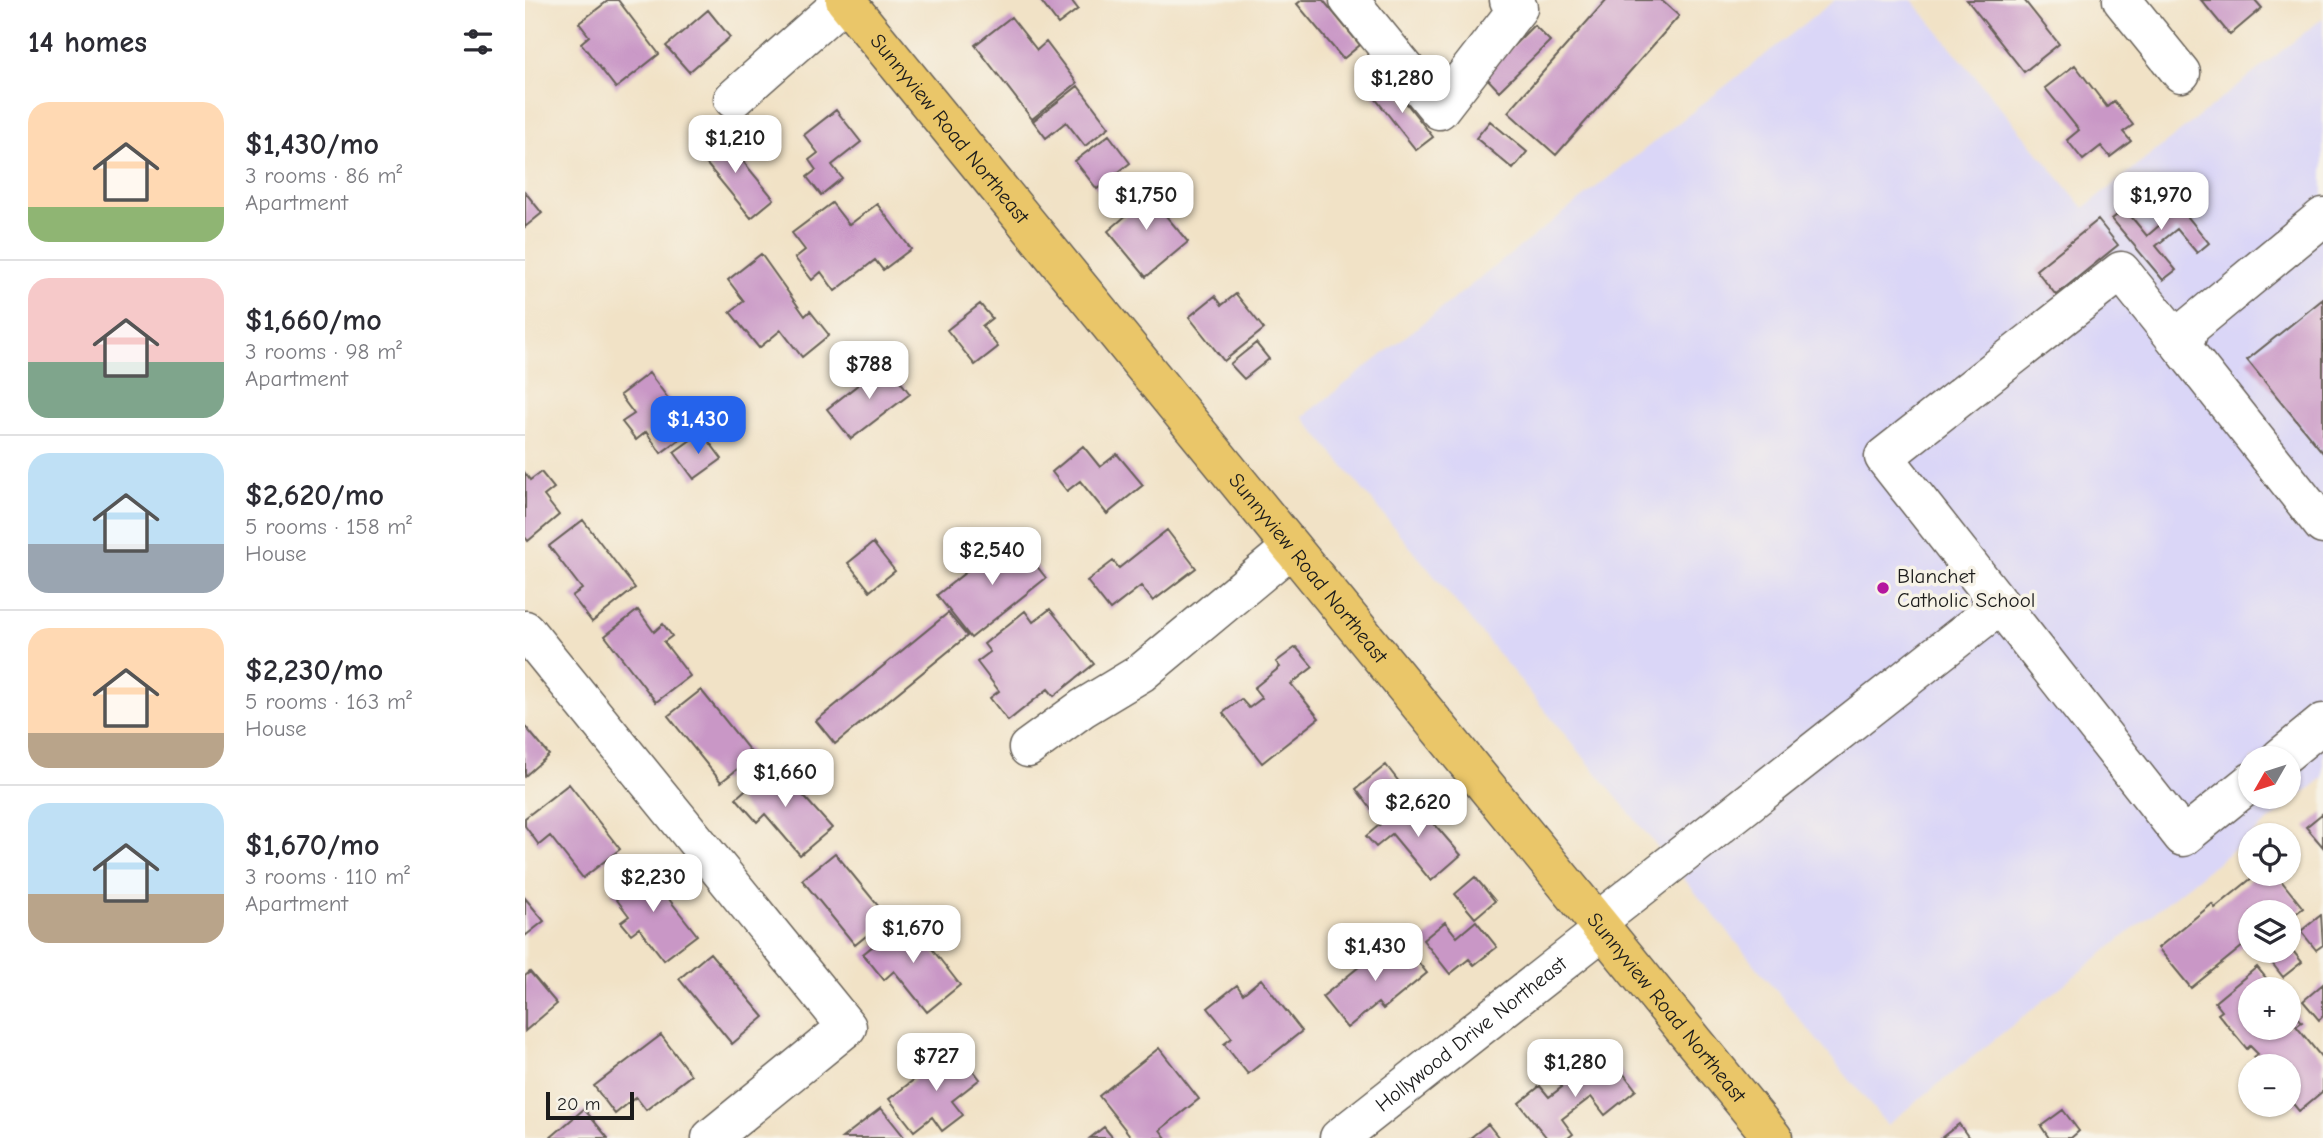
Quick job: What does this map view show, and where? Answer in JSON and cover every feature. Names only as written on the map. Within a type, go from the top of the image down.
[{"type":"main road","name":"Sunnyview Road Northeast","points":[[845,0],[1773,1138]]},
{"type":"street","points":[[733,99],[845,0]]},
{"type":"street","points":[[1349,0],[1439,110],[1518,8],[1509,0]]},
{"type":"street","points":[[2122,0],[2181,73]]},
{"type":"street","points":[[2183,348],[2190,327],[2323,217]]},
{"type":"street","points":[[2238,793],[2183,837],[1884,457],[2121,271],[2323,524]]},
{"type":"street","points":[[1028,748],[1083,708],[1141,673],[1291,548]]},
{"type":"street","name":"Hollywood Drive Northeast","points":[[1342,1137],[2000,605]]},
{"type":"street","points":[[525,630],[847,1027],[711,1138]]},
{"type":"street","points":[[2295,746],[2323,723]]},
{"type":"shaded area","name":"Blanchet Catholic School","points":[[1835,0],[1912,0],[2084,208],[2323,18],[2323,778],[2301,796],[2301,746],[2238,746],[2238,809],[2284,809],[2266,823],[2238,823],[2238,846],[1887,1125],[1303,417]]},
{"type":"building","points":[[609,0],[618,0],[659,54],[616,88],[581,43],[589,36],[579,23]]},
{"type":"building","points":[[1040,0],[1071,0],[1078,9],[1058,24]]},
{"type":"building","points":[[1302,0],[1323,0],[1360,45],[1343,59],[1297,4]]},
{"type":"building","points":[[1606,0],[1661,0],[1679,16],[1556,155],[1508,112]]},
{"type":"building","points":[[1967,0],[2024,0],[2059,44],[2024,72]]},
{"type":"building","points":[[2201,0],[2255,0],[2262,8],[2230,35]]},
{"type":"building","points":[[708,10],[730,37],[689,72],[666,46]]},
{"type":"building","points":[[1011,17],[1037,50],[1046,42],[1077,83],[1032,119],[975,45]]},
{"type":"building","points":[[1534,25],[1550,41],[1499,91],[1484,75]]},
{"type":"building","points":[[2075,65],[2107,107],[2114,101],[2133,125],[2123,132],[2131,141],[2110,157],[2101,146],[2083,160],[2067,140],[2079,130],[2045,88]]},
{"type":"building","points":[[1388,80],[1433,137],[1416,150],[1371,93]]},
{"type":"building","points":[[1078,86],[1109,127],[1085,146],[1066,122],[1046,138],[1033,121]]},
{"type":"building","points":[[836,110],[861,142],[832,165],[842,178],[821,195],[807,177],[816,170],[809,160],[818,153],[804,135]]},
{"type":"building","points":[[1490,121],[1527,152],[1513,169],[1476,138]]},
{"type":"building","points":[[719,132],[774,199],[751,218],[696,151]]},
{"type":"building","points":[[1109,135],[1130,163],[1097,189],[1075,161]]},
{"type":"building","points":[[1140,185],[1188,242],[1146,277],[1108,231],[1128,214],[1118,203]]},
{"type":"building","points":[[2162,185],[2209,243],[2197,253],[2177,229],[2156,246],[2176,270],[2163,280],[2112,219],[2125,209],[2147,236],[2168,218],[2149,196]]},
{"type":"building","points":[[525,192],[542,213],[525,227]]},
{"type":"building","points":[[832,203],[849,225],[877,204],[911,249],[883,270],[875,260],[835,291],[821,272],[812,280],[795,258],[805,250],[792,233]]},
{"type":"building","points":[[2098,220],[2118,245],[2056,295],[2036,270]]},
{"type":"building","points":[[761,254],[805,316],[810,311],[829,335],[802,357],[781,330],[759,348],[730,312],[744,301],[728,280]]},
{"type":"building","points":[[1236,294],[1264,329],[1224,361],[1189,317],[1215,296],[1222,305]]},
{"type":"building","points":[[2323,299],[2323,453],[2247,360]]},
{"type":"building","points":[[980,304],[992,318],[982,326],[998,347],[975,365],[947,330]]},
{"type":"building","points":[[1256,343],[1269,359],[1244,379],[1230,364]]},
{"type":"building","points":[[886,363],[910,394],[851,439],[827,409]]},
{"type":"building","points":[[649,373],[692,430],[661,453],[646,432],[636,440],[622,422],[634,414],[620,395]]},
{"type":"building","points":[[702,432],[722,459],[694,479],[674,452]]},
{"type":"building","points":[[1083,446],[1100,467],[1117,454],[1143,485],[1107,514],[1080,481],[1067,491],[1052,472]]},
{"type":"building","points":[[541,472],[554,488],[544,496],[559,515],[528,541],[525,537],[525,473],[530,480]]},
{"type":"building","points":[[583,520],[635,588],[592,622],[572,596],[582,589],[549,546]]},
{"type":"building","points":[[1167,530],[1196,568],[1153,601],[1141,586],[1110,610],[1087,581],[1113,561],[1119,568]]},
{"type":"building","points":[[1013,535],[1046,578],[971,638],[937,595]]},
{"type":"building","points":[[873,543],[895,571],[870,591],[848,563]]},
{"type":"building","points":[[1050,609],[1094,664],[1054,696],[1048,689],[1008,721],[990,698],[999,691],[977,662],[990,652],[984,644],[1025,611],[1033,622]]},
{"type":"building","points":[[638,610],[654,632],[663,624],[672,636],[664,642],[690,676],[656,702],[605,636]]},
{"type":"building","points":[[948,613],[967,636],[835,744],[816,721]]},
{"type":"building","points":[[1296,647],[1313,667],[1291,684],[1319,718],[1262,763],[1223,713],[1241,699],[1249,708],[1262,698],[1254,688],[1280,667],[1276,662]]},
{"type":"building","points":[[701,690],[754,756],[721,782],[668,716]]},
{"type":"building","points":[[525,726],[549,755],[525,776]]},
{"type":"building","points":[[775,764],[832,828],[800,855],[765,814],[757,822],[736,798]]},
{"type":"building","points":[[1386,765],[1403,787],[1373,811],[1356,789]]},
{"type":"building","points":[[569,784],[620,849],[583,878],[550,836],[539,845],[525,826],[525,818]]},
{"type":"building","points":[[1412,798],[1461,855],[1431,881],[1392,834],[1376,847],[1366,836]]},
{"type":"building","points":[[2323,813],[2323,847],[2306,827]]},
{"type":"building","points":[[835,853],[888,918],[855,945],[802,880]]},
{"type":"building","points":[[643,866],[697,935],[664,960],[639,928],[631,934],[621,922],[629,916],[611,892]]},
{"type":"building","points":[[1475,877],[1495,901],[1475,918],[1455,894]]},
{"type":"building","points":[[2242,886],[2285,886],[2297,900],[2238,900],[2238,950],[2191,988],[2158,948],[2212,904],[2215,908]]},
{"type":"building","points":[[525,898],[544,921],[525,936]]},
{"type":"building","points":[[2321,915],[2323,945],[2316,950],[2301,931]]},
{"type":"building","points":[[908,918],[960,985],[927,1012],[894,971],[884,980],[863,954]]},
{"type":"building","points":[[1476,921],[1497,947],[1474,965],[1469,959],[1450,974],[1423,940],[1445,922],[1457,937]]},
{"type":"building","points":[[1397,936],[1427,973],[1383,1009],[1378,1003],[1347,1028],[1322,997]]},
{"type":"building","points":[[710,953],[764,1017],[732,1044],[679,979]]},
{"type":"building","points":[[2272,963],[2301,963],[2283,977]]},
{"type":"building","points":[[2257,967],[2265,977],[2245,977]]},
{"type":"building","points":[[530,972],[557,1004],[525,1031],[525,976]]},
{"type":"building","points":[[1261,979],[1302,1031],[1248,1074],[1224,1044],[1232,1038],[1208,1008],[1237,985],[1243,994]]},
{"type":"building","points":[[2238,983],[2238,1038],[2218,1014],[2222,1011],[2215,1002]]},
{"type":"building","points":[[2323,984],[2323,1016],[2319,1020],[2303,1001]]},
{"type":"building","points":[[2301,1032],[2323,1059],[2323,1091],[2301,1109],[2301,1054],[2258,1054],[2250,1046],[2247,1049],[2240,1040],[2301,1040]]},
{"type":"building","points":[[661,1035],[691,1075],[646,1110],[636,1097],[615,1114],[594,1086]]},
{"type":"building","points":[[955,1048],[980,1079],[952,1101],[963,1115],[942,1131],[932,1117],[914,1131],[889,1099]]},
{"type":"building","points":[[1159,1048],[1199,1099],[1160,1130],[1166,1138],[1132,1138],[1099,1096]]},
{"type":"building","points":[[1575,1064],[1591,1085],[1617,1065],[1636,1090],[1605,1115],[1591,1097],[1562,1119],[1573,1134],[1568,1138],[1547,1138],[1519,1103],[1540,1086],[1549,1097],[1562,1087],[1555,1079]]},
{"type":"building","points":[[881,1108],[905,1138],[842,1138]]},
{"type":"building","points":[[584,1109],[608,1138],[550,1138]]},
{"type":"building","points":[[2063,1110],[2079,1131],[2071,1138],[2049,1138],[2041,1126]]},
{"type":"building","points":[[1488,1124],[1499,1138],[1470,1138]]},
{"type":"building","points":[[1959,1124],[1969,1138],[1941,1138]]},
{"type":"building","points":[[1104,1127],[1113,1138],[1090,1138]]},
{"type":"place","name":"Blanchet Catholic School","points":[[1883,588]]}]
